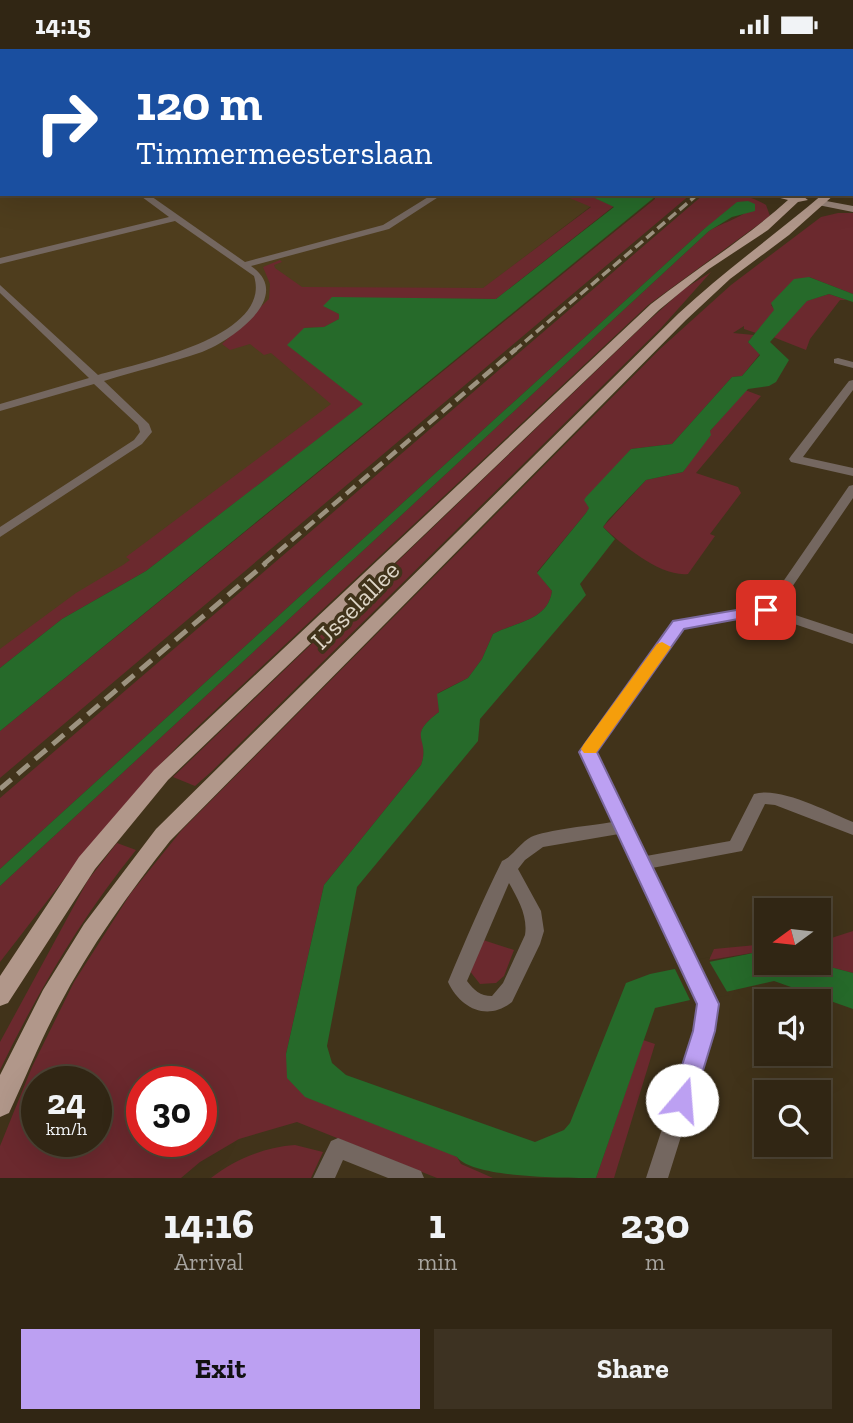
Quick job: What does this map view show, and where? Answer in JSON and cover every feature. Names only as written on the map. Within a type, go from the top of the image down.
[{"type":"main road","points":[[799,197],[853,201]]},
{"type":"main road","name":"IJsselallee","points":[[0,996],[87,863],[161,775],[202,734],[655,307],[695,274],[764,228],[799,197]]},
{"type":"main road","points":[[824,197],[853,209]]},
{"type":"main road","name":"IJsselallee","points":[[0,1105],[52,993],[85,938],[163,835],[682,317],[726,276],[785,233],[824,197]]},
{"type":"street","points":[[0,408],[183,356],[215,342],[259,305],[262,291],[258,275],[145,196]]},
{"type":"street","points":[[243,265],[386,227],[436,196]]},
{"type":"street","points":[[0,261],[175,218]]},
{"type":"street","points":[[0,288],[143,424],[146,432],[138,442],[0,533]]},
{"type":"street","points":[[838,361],[853,365]]},
{"type":"street","points":[[853,383],[795,459],[853,472]]},
{"type":"street","points":[[657,1178],[704,1031],[708,1004],[588,752],[679,625],[766,610],[774,605],[853,489]]},
{"type":"street","points":[[766,610],[853,639]]},
{"type":"street","points":[[640,864],[736,846],[760,798],[778,799],[853,828]]},
{"type":"street","points":[[508,866],[527,902],[535,926],[532,941],[505,997],[491,1003],[478,1004],[463,995],[457,982],[508,866],[538,841],[622,827]]},
{"type":"street","points":[[324,1178],[338,1148],[413,1178]]},
{"type":"shaded area","points":[[0,196],[604,196],[333,403],[275,459],[0,652]]},
{"type":"shaded area","points":[[565,196],[591,196],[614,206],[496,299],[332,298],[324,306],[339,314],[339,319],[324,327],[304,328],[364,404],[146,571],[62,619],[0,668],[0,649],[76,593],[130,560],[126,557],[331,404],[271,353],[264,355],[250,344],[230,350],[222,344],[269,299],[270,284],[263,267],[280,260],[282,262],[274,265],[275,268],[302,287],[483,288],[591,207]]},
{"type":"shaded area","points":[[590,196],[656,196],[0,731],[0,668],[62,619],[146,571],[363,404],[287,345],[304,328],[324,327],[339,319],[339,314],[323,306],[332,297],[496,299],[614,207]]},
{"type":"shaded area","points":[[655,196],[689,196],[0,778],[0,731],[655,199]]},
{"type":"shaded area","points":[[702,196],[744,196],[766,205],[770,216],[648,305],[194,730],[117,813],[0,962],[0,886],[709,231],[740,216],[755,204],[704,229],[0,869],[0,798]]},
{"type":"shaded area","points":[[748,201],[755,204],[755,211],[732,217],[709,231],[0,886],[0,869],[704,229],[737,202]]},
{"type":"shaded area","points":[[853,213],[853,294],[809,277],[771,305],[775,310],[756,333],[744,329],[744,326],[733,333],[754,335],[748,342],[760,354],[742,376],[732,377],[672,444],[631,449],[586,513],[537,572],[552,591],[544,609],[529,619],[493,634],[482,659],[468,678],[438,693],[439,712],[423,727],[421,733],[424,756],[421,765],[324,885],[286,1054],[457,1157],[461,1164],[493,1178],[437,1178],[297,1122],[239,1139],[217,1152],[217,1066],[126,1066],[126,1157],[208,1157],[181,1178],[0,1178],[0,1146],[21,1094],[21,1157],[112,1157],[112,1066],[32,1066],[74,982],[131,893],[181,831],[660,349],[731,285],[821,217]]},
{"type":"shaded area","points":[[711,272],[661,328],[211,772],[195,786],[173,777],[645,324],[684,289]]},
{"type":"shaded area","points":[[809,277],[853,294],[853,302],[829,294],[807,301],[770,342],[789,360],[776,382],[769,386],[748,389],[710,431],[711,435],[683,472],[646,480],[603,527],[615,539],[580,584],[586,595],[480,719],[478,741],[357,887],[327,1046],[332,1063],[346,1075],[535,1142],[564,1130],[570,1123],[626,983],[650,974],[754,953],[754,975],[831,975],[831,967],[853,973],[853,1009],[831,1001],[831,989],[797,989],[774,981],[655,1008],[596,1178],[521,1175],[481,1169],[305,1097],[287,1078],[286,1054],[324,885],[421,765],[421,733],[423,727],[439,712],[437,694],[468,678],[482,659],[493,634],[529,619],[544,609],[552,591],[537,573],[586,513],[589,508],[584,500],[586,497],[631,449],[672,444],[732,377],[742,376],[760,355],[748,342],[774,310],[771,303],[794,279]]},
{"type":"shaded area","points":[[829,294],[847,300],[840,300],[810,339],[806,350],[773,337],[806,301]]},
{"type":"shaded area","points":[[745,390],[761,396],[696,473],[738,487],[741,493],[710,534],[715,536],[688,574],[677,574],[654,565],[631,551],[603,527],[646,480],[683,472],[710,431]]},
{"type":"shaded area","points":[[117,843],[136,850],[97,902],[62,956],[0,1070],[0,1042],[88,880]]},
{"type":"shaded area","points":[[853,931],[853,973],[831,967],[831,938]]},
{"type":"shaded area","points":[[483,940],[514,950],[504,976],[496,983],[480,984],[469,970]]},
{"type":"shaded area","points":[[754,945],[754,953],[709,960],[714,949]]},
{"type":"shaded area","points":[[643,1040],[655,1044],[614,1178],[596,1178]]},
{"type":"shaded area","points":[[295,1145],[323,1152],[311,1178],[211,1178],[251,1155]]},
{"type":"pier","points":[[710,957],[709,961],[729,995],[689,1004],[690,1000],[673,965]]},
{"type":"railway","points":[[514,351],[696,196]]},
{"type":"railway","points":[[264,564],[516,349]]},
{"type":"railway","points":[[0,789],[266,563]]},
{"type":"slow traffic","points":[[590,749],[662,647]]},
{"type":"route","points":[[682,1100],[704,1031],[708,1004],[588,752],[679,625],[766,610]]}]
